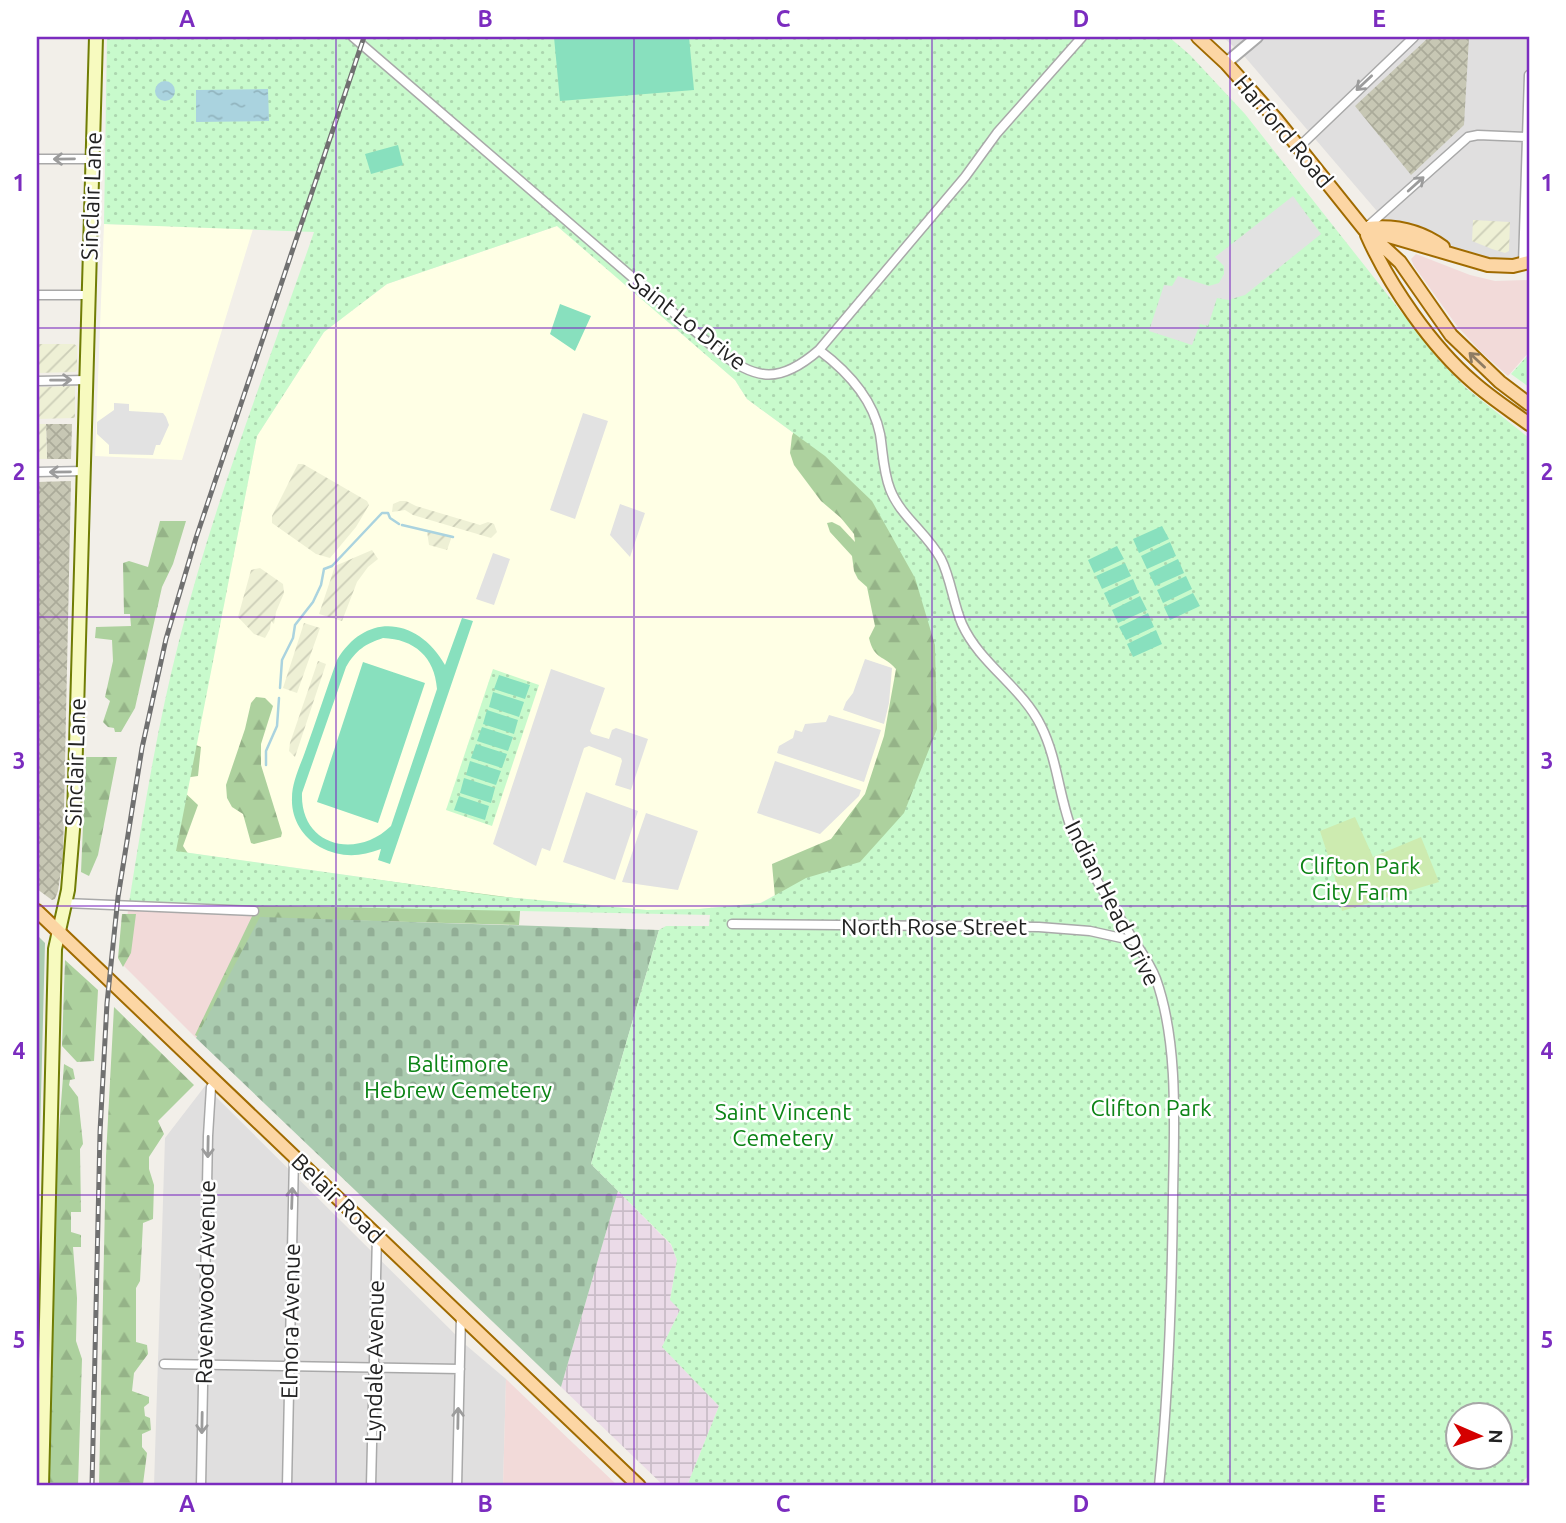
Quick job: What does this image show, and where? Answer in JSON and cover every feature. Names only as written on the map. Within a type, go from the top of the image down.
[{"type":"main road","name":"Sinclair Lane","points":[[42,1486],[58,931],[70,870],[74,817],[96,37]]},
{"type":"main road","name":"Harford Road","points":[[1198,37],[1226,63],[1299,147],[1364,229],[1400,262],[1436,314],[1464,348],[1500,382],[1529,404]]},
{"type":"main road","points":[[1364,229],[1394,226],[1404,228],[1438,244],[1450,253]]},
{"type":"main road","name":"Harford Road","points":[[1364,229],[1381,266],[1452,361],[1474,383],[1529,424]]},
{"type":"main road","points":[[1364,229],[1488,265],[1526,263]]},
{"type":"main road","points":[[1400,262],[1409,249],[1424,247]]},
{"type":"main road","name":"Belair Road","points":[[37,911],[639,1486]]},
{"type":"street","name":"Saint Lo Drive","points":[[354,37],[735,364],[754,373],[778,374],[799,366],[819,350],[965,177],[997,133],[1082,37]]},
{"type":"street","points":[[1226,63],[1257,37]]},
{"type":"street","points":[[1299,147],[1414,37]]},
{"type":"street","points":[[1526,263],[1529,75]]},
{"type":"street","points":[[1364,229],[1468,138],[1478,135],[1527,137]]},
{"type":"street","points":[[37,159],[92,159]]},
{"type":"street","points":[[37,295],[88,295]]},
{"type":"street","name":"Indian Head Drive","points":[[819,350],[850,378],[870,407],[880,434],[889,488],[942,562],[967,634],[1038,720],[1049,745],[1072,832],[1096,879],[1149,964],[1160,994],[1168,1041],[1174,1113],[1172,1305],[1158,1486]]},
{"type":"street","points":[[37,381],[86,380]]},
{"type":"street","points":[[37,472],[83,471]]},
{"type":"street","points":[[65,903],[254,911]]},
{"type":"street","name":"North Rose Street","points":[[732,924],[1066,928],[1135,941]]},
{"type":"street","name":"Ravenwood Avenue","points":[[201,1486],[208,1136],[211,1087],[216,1081]]},
{"type":"street","name":"Elmora Avenue","points":[[287,1486],[294,1155]]},
{"type":"street","name":"Lyndale Avenue","points":[[371,1486],[377,1235]]},
{"type":"street","points":[[457,1486],[461,1314]]},
{"type":"street","points":[[164,1364],[460,1369]]},
{"type":"shaded area","points":[[1223,37],[1529,37],[1529,265],[1492,267],[1394,231],[1245,57]]},
{"type":"shaded area","points":[[1429,37],[1469,37],[1464,125],[1411,175],[1355,106]]},
{"type":"shaded area","points":[[1293,196],[1321,234],[1245,295],[1228,300],[1217,298],[1208,326],[1200,324],[1192,345],[1149,331],[1164,285],[1172,286],[1178,276],[1209,286],[1219,283],[1224,274],[1224,266],[1215,257]]},
{"type":"shaded area","points":[[1473,220],[1510,222],[1509,251],[1505,253],[1472,241]]},
{"type":"shaded area","points":[[104,224],[253,229],[182,460],[95,456]]},
{"type":"shaded area","points":[[557,226],[735,380],[747,399],[825,456],[937,729],[806,878],[760,903],[699,909],[646,910],[495,896],[175,851],[257,436],[324,332],[387,284]]},
{"type":"shaded area","points":[[1416,254],[1470,275],[1495,281],[1529,280],[1529,352],[1508,376],[1457,326],[1414,266],[1411,259]]},
{"type":"shaded area","points":[[37,344],[74,344],[77,346],[77,370],[37,373]]},
{"type":"shaded area","points":[[75,386],[75,418],[37,419],[37,387]]},
{"type":"shaded area","points":[[114,403],[129,404],[129,411],[163,413],[166,417],[169,425],[153,455],[109,454],[109,445],[97,434],[97,422],[114,410]]},
{"type":"shaded area","points":[[583,413],[608,421],[575,519],[550,510]]},
{"type":"shaded area","points":[[37,424],[46,424],[47,459],[37,459]]},
{"type":"shaded area","points":[[46,424],[72,424],[71,459],[47,459]]},
{"type":"shaded area","points":[[298,464],[303,464],[367,501],[369,505],[356,527],[330,558],[316,554],[272,523],[272,516]]},
{"type":"shaded area","points":[[71,481],[63,856],[58,891],[52,900],[37,889],[37,482]]},
{"type":"shaded area","points":[[400,501],[480,525],[488,522],[494,524],[497,532],[491,538],[413,515],[405,510],[392,512],[393,504]]},
{"type":"shaded area","points":[[620,504],[645,513],[630,557],[610,535]]},
{"type":"shaded area","points":[[427,531],[452,536],[447,550],[429,545]]},
{"type":"shaded area","points":[[372,550],[378,559],[357,582],[342,621],[319,614],[335,566]]},
{"type":"shaded area","points":[[493,553],[510,559],[494,605],[476,599]]},
{"type":"shaded area","points":[[260,568],[283,584],[284,593],[274,624],[271,621],[265,638],[254,634],[238,617],[251,570]]},
{"type":"shaded area","points":[[304,623],[320,628],[297,693],[283,688]]},
{"type":"shaded area","points":[[865,659],[892,668],[884,724],[843,710],[853,693]]},
{"type":"shaded area","points":[[318,661],[326,664],[295,757],[289,751],[290,743]]},
{"type":"shaded area","points":[[551,669],[605,688],[590,731],[592,734],[609,739],[612,730],[616,728],[648,739],[631,790],[615,785],[621,758],[589,746],[584,748],[550,851],[542,848],[536,866],[493,844]]},
{"type":"shaded area","points":[[829,715],[881,730],[864,782],[777,753],[779,746],[793,738],[795,730],[802,732],[805,724],[826,722]]},
{"type":"shaded area","points":[[775,761],[861,790],[859,796],[820,834],[757,813]]},
{"type":"shaded area","points":[[586,792],[638,811],[615,880],[563,862]]},
{"type":"shaded area","points":[[646,813],[698,831],[678,890],[622,882]]},
{"type":"shaded area","points":[[129,903],[258,906],[260,917],[196,1038],[121,963]]},
{"type":"shaded area","points":[[205,1086],[467,1346],[506,1379],[503,1486],[154,1486],[165,1138]]},
{"type":"shaded area","points":[[618,1191],[671,1245],[677,1260],[670,1299],[680,1310],[662,1347],[719,1406],[687,1486],[664,1486],[561,1387]]},
{"type":"shaded area","points":[[506,1379],[618,1486],[503,1486]]},
{"type":"green space","name":"Clifton Park","points":[[107,37],[1169,37],[1190,55],[1245,114],[1439,360],[1466,388],[1529,438],[1529,1475],[1519,1486],[687,1486],[719,1406],[662,1347],[680,1310],[670,1300],[677,1260],[671,1244],[591,1164],[659,930],[666,926],[709,926],[710,915],[129,903],[157,738],[193,589],[242,435],[314,232],[104,224]],"holes":[[[557,226],[735,380],[747,399],[825,456],[872,501],[915,578],[935,645],[937,729],[904,813],[860,862],[806,878],[761,903],[699,909],[647,910],[495,896],[176,851],[257,436],[324,332],[387,284]]]},
{"type":"green space","points":[[554,37],[689,37],[694,90],[560,101]]},
{"type":"green space","points":[[398,145],[403,165],[371,174],[365,154]]},
{"type":"green space","points":[[560,304],[591,316],[575,351],[550,334]]},
{"type":"green space","points":[[1529,354],[1529,387],[1511,374]]},
{"type":"green space","points":[[802,410],[881,511],[979,667],[915,835],[776,908],[772,864],[831,839],[865,794],[884,736],[896,669],[877,654],[871,645],[869,638],[875,626],[867,587],[854,571],[852,556],[830,532],[827,523],[840,526],[855,542],[854,534],[841,518],[821,501],[794,465],[790,453],[792,436]]},
{"type":"green space","points":[[160,521],[186,521],[173,564],[162,587],[135,708],[121,732],[115,732],[114,728],[103,722],[110,701],[105,697],[113,661],[112,640],[95,638],[96,627],[131,626],[130,614],[124,614],[123,563],[129,561],[148,567]]},
{"type":"green space","points":[[1162,526],[1169,539],[1139,553],[1133,539]]},
{"type":"green space","points":[[1170,542],[1176,556],[1147,569],[1141,556]]},
{"type":"green space","points":[[1117,546],[1124,559],[1094,573],[1088,560]]},
{"type":"green space","points":[[1178,559],[1184,573],[1155,586],[1149,573]]},
{"type":"green space","points":[[1125,563],[1131,576],[1102,589],[1096,576]]},
{"type":"green space","points":[[1186,576],[1192,589],[1163,603],[1157,590]]},
{"type":"green space","points":[[1133,579],[1139,593],[1110,606],[1104,593]]},
{"type":"green space","points":[[1193,593],[1200,606],[1170,620],[1164,607]]},
{"type":"green space","points":[[1140,596],[1147,610],[1118,623],[1112,610]]},
{"type":"green space","points":[[1148,613],[1154,627],[1126,640],[1119,627]]},
{"type":"green space","points":[[462,618],[473,621],[390,864],[378,860],[381,849],[366,854],[343,855],[314,843],[296,820],[292,792],[337,660],[349,644],[363,633],[378,627],[392,626],[421,638],[445,665]],"holes":[[[383,638],[394,639],[421,652],[432,668],[437,689],[391,826],[377,837],[362,843],[333,842],[320,836],[310,825],[304,811],[302,793],[346,667],[353,656],[366,645]]]},
{"type":"green space","points":[[1156,630],[1162,644],[1133,657],[1127,644]]},
{"type":"green space","points":[[363,662],[425,683],[378,823],[317,802]]},
{"type":"green space","points":[[493,669],[539,685],[492,826],[446,810]]},
{"type":"green space","points":[[499,675],[530,685],[525,699],[494,689]]},
{"type":"green space","points":[[493,692],[524,702],[519,717],[489,707]]},
{"type":"green space","points":[[256,697],[265,698],[273,706],[261,744],[261,765],[282,833],[281,837],[254,844],[251,843],[243,814],[232,807],[227,798],[226,785],[251,703]]},
{"type":"green space","points":[[487,710],[518,720],[514,734],[483,724]]},
{"type":"green space","points":[[482,727],[513,737],[508,751],[477,741]]},
{"type":"green space","points":[[191,743],[201,747],[198,776],[184,778],[182,790],[198,805],[183,846],[189,855],[521,899],[519,925],[263,918],[200,1038],[195,1035],[257,906],[129,903]]},
{"type":"green space","points":[[476,744],[507,754],[502,768],[471,758]]},
{"type":"green space","points":[[86,757],[117,757],[98,855],[89,876],[81,872]]},
{"type":"green space","points":[[470,761],[501,771],[496,785],[466,775]]},
{"type":"green space","points":[[464,778],[495,788],[491,803],[460,793]]},
{"type":"green space","points":[[459,796],[489,806],[485,820],[454,810]]},
{"type":"green space","name":"Clifton Park City Farm","points":[[1355,817],[1373,857],[1421,837],[1439,882],[1342,911],[1320,831]]},
{"type":"green space","points":[[122,914],[136,914],[131,953],[123,967],[118,958]]},
{"type":"green space","name":"Baltimore Hebrew Cemetery","points":[[260,917],[659,930],[591,1164],[618,1191],[561,1387],[196,1038]]},
{"type":"green space","points":[[37,935],[45,943],[37,1250]]},
{"type":"green space","points":[[65,960],[98,990],[94,1061],[77,1062],[62,1046]]},
{"type":"green space","points":[[114,1007],[194,1085],[158,1121],[164,1134],[149,1157],[149,1169],[154,1185],[153,1219],[143,1223],[140,1281],[136,1288],[136,1342],[147,1345],[148,1354],[134,1373],[132,1391],[149,1397],[149,1403],[144,1407],[145,1416],[150,1418],[151,1430],[142,1434],[142,1447],[147,1453],[143,1484],[134,1486],[99,1486],[106,1156]]},
{"type":"green space","points":[[64,1064],[73,1069],[75,1079],[70,1080],[69,1085],[78,1097],[83,1144],[80,1149],[81,1212],[71,1212],[71,1232],[81,1235],[81,1247],[73,1247],[77,1298],[76,1341],[82,1359],[78,1486],[49,1486],[57,1156]]},
{"type":"water","points":[[161,81],[169,81],[175,91],[169,101],[161,101],[155,95],[155,87]]},
{"type":"water","points":[[268,89],[269,121],[196,122],[196,90]]},
{"type":"waterway","points":[[280,688],[282,660],[293,638],[295,625],[313,602],[321,585],[324,569],[332,566],[382,513],[388,513],[390,518],[399,524]]},
{"type":"waterway","points":[[402,525],[453,537]]},
{"type":"waterway","points":[[266,765],[266,751],[277,726],[279,698]]},
{"type":"railway","points":[[92,1486],[100,1132],[107,1003],[118,897],[142,748],[166,639],[196,538],[364,37]]},
{"type":"park label","name":"Saint Vincent Cemetery","points":[[783,1124]]}]
